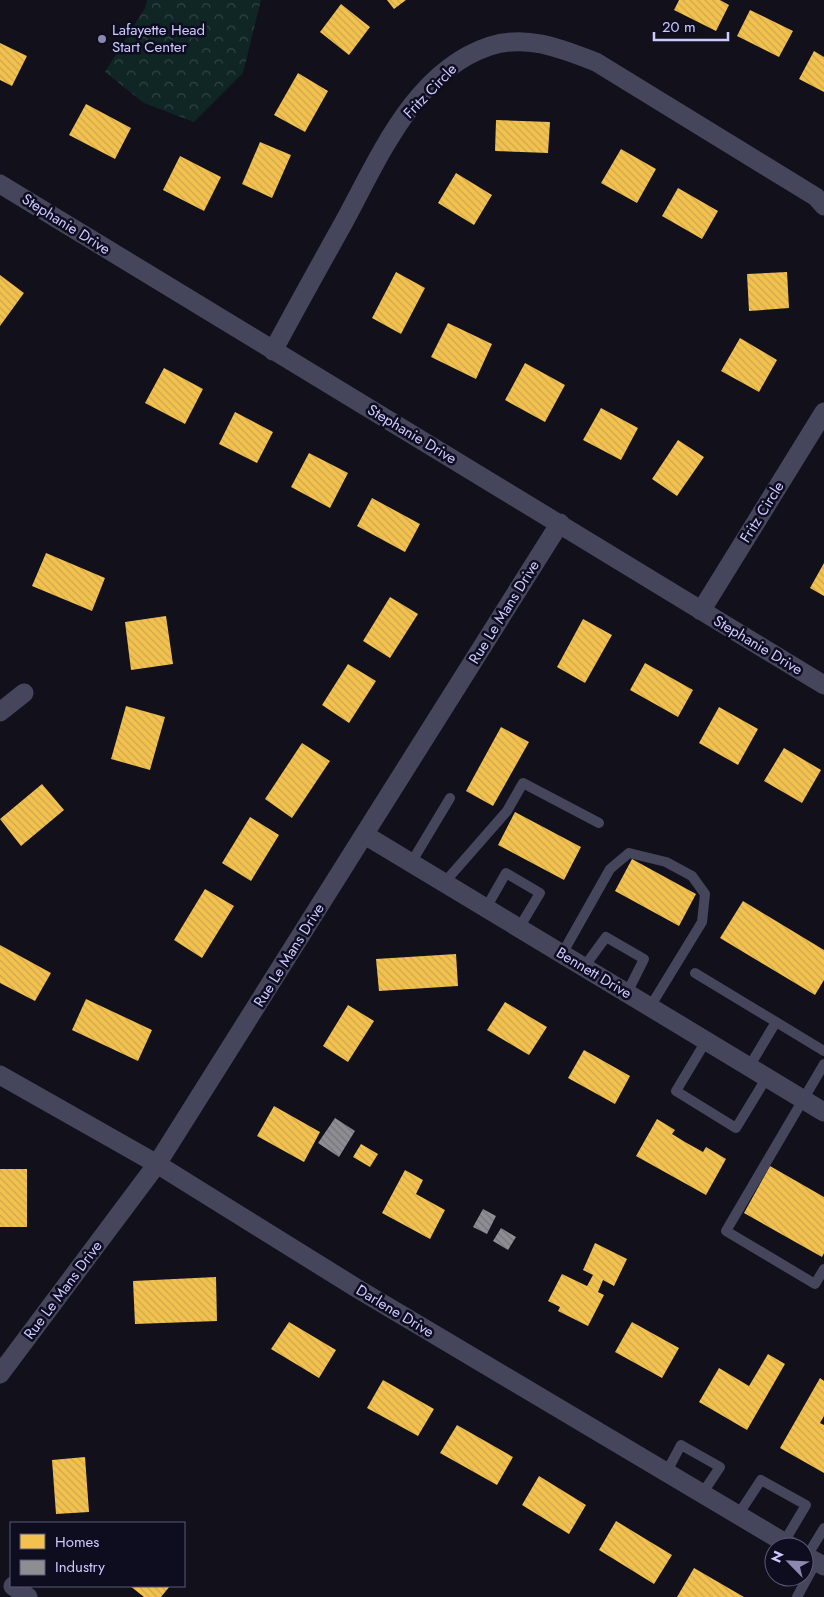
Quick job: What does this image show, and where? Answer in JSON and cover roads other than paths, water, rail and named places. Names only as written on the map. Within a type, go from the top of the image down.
[{"type":"street","name":"Fritz Circle","points":[[273,351],[396,128],[425,91],[457,61],[492,46],[526,41],[557,46],[596,62],[816,197],[824,206]]},
{"type":"street","name":"Stephanie Drive","points":[[0,184],[560,523],[700,612],[824,685]]},
{"type":"street","name":"Fritz Circle","points":[[700,612],[824,412]]},
{"type":"street","name":"Rue Le Mans Drive","points":[[0,1374],[157,1164],[560,523]]},
{"type":"street","points":[[0,712],[24,693]]},
{"type":"street","name":"Bennett Drive","points":[[365,835],[824,1112]]},
{"type":"street","name":"Darlene Drive","points":[[0,1075],[157,1164],[373,1298],[774,1537]]},
{"type":"street","points":[[0,1575],[10,1583]]},
{"type":"street","points":[[15,1587],[28,1597]]},
{"type":"lane","points":[[444,883],[507,811],[523,782],[599,823]]},
{"type":"lane","points":[[411,863],[450,798]]},
{"type":"lane","points":[[562,954],[610,869],[629,854],[666,862],[692,876],[705,894],[702,922],[650,1007]]},
{"type":"lane","points":[[486,908],[506,873],[540,893],[519,928]]},
{"type":"lane","points":[[584,967],[606,937],[644,959],[627,993]]},
{"type":"lane","points":[[695,973],[824,1051]]},
{"type":"lane","points":[[749,1067],[776,1022]]},
{"type":"lane","points":[[706,1041],[676,1091],[736,1128],[767,1077]]},
{"type":"lane","points":[[824,1064],[726,1232],[815,1284],[824,1269]]},
{"type":"lane","points":[[666,1473],[681,1445],[720,1467],[702,1494]]},
{"type":"lane","points":[[738,1515],[761,1480],[806,1505],[805,1537]]},
{"type":"lane","points":[[814,1542],[824,1528]]},
{"type":"place","name":"Lafayette Head Start Center","points":[[102,39]]}]
